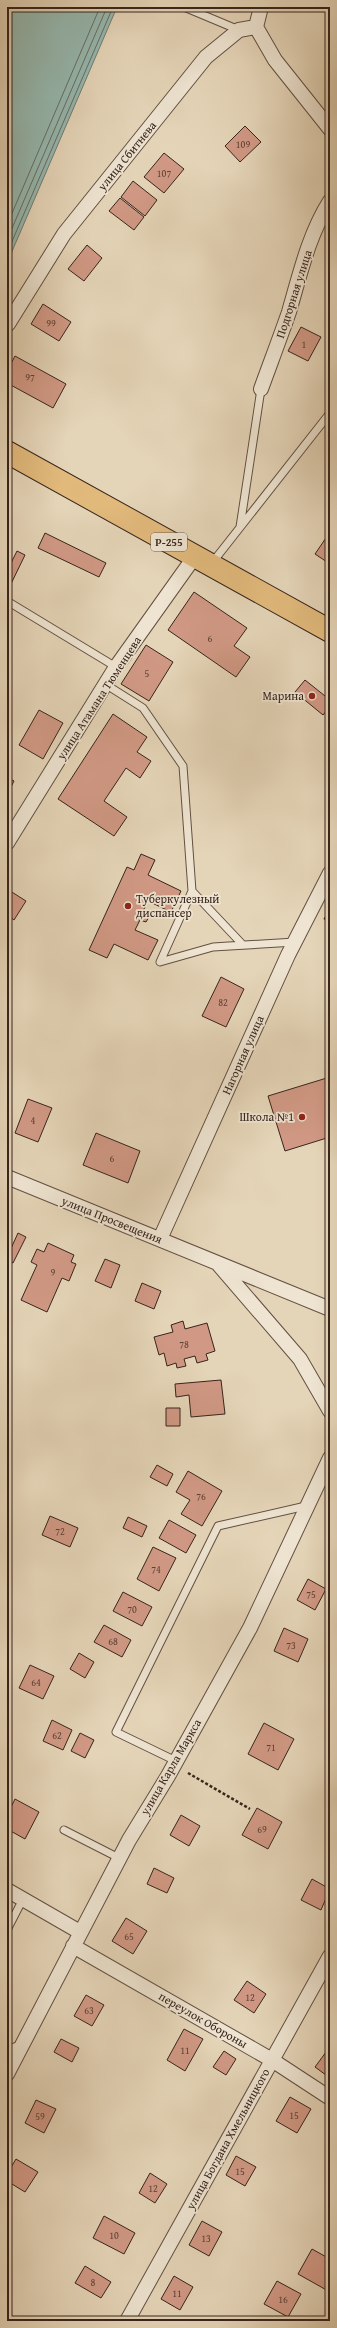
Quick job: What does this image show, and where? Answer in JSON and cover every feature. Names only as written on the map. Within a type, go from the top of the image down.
[{"type":"highway","name":"Р-255","points":[[7,452],[330,631]]},
{"type":"street","points":[[261,7],[256,27],[275,60],[330,129]]},
{"type":"street","name":"улица Сбитнева","points":[[8,324],[64,234],[206,57],[239,30],[256,27]]},
{"type":"street","name":"Подгорная улица","points":[[261,389],[288,314],[304,259],[323,212],[330,201]]},
{"type":"street","name":"улица Атамана Тюменцева","points":[[7,842],[116,667],[203,560]]},
{"type":"street","name":"Нагорная улица","points":[[160,1239],[295,942],[330,874]]},
{"type":"street","name":"улица Просвещения","points":[[7,1177],[330,1309]]},
{"type":"street","name":"улица Просвещения","points":[[217,1263],[300,1359],[330,1411]]},
{"type":"street","name":"улица Карла Маркса","points":[[7,2074],[119,1858],[175,1763],[250,1628],[330,1458]]},
{"type":"street","points":[[7,1890],[80,1932]]},
{"type":"street","name":"переулок Обороны","points":[[73,1946],[272,2060],[330,2098]]},
{"type":"street","name":"улица Богдана Хмельницкого","points":[[127,2321],[330,1956]]},
{"type":"lane","points":[[184,7],[239,30]]},
{"type":"lane","points":[[239,528],[261,389]]},
{"type":"lane","points":[[203,560],[239,528],[330,413]]},
{"type":"lane","points":[[7,600],[116,667]]},
{"type":"lane","points":[[106,684],[144,708],[183,766],[192,891],[160,962],[213,946],[295,942]]},
{"type":"lane","points":[[192,891],[243,945]]},
{"type":"lane","points":[[175,1763],[116,1732],[218,1526],[307,1506]]},
{"type":"lane","points":[[64,1830],[119,1858]]},
{"type":"lane","points":[[7,1930],[23,1899]]},
{"type":"lane","points":[[7,2049],[23,2044]]},
{"type":"path","points":[[175,1763],[250,1809]]},
{"type":"water","points":[[7,7],[117,7],[7,263]]},
{"type":"building","points":[[245,126],[261,142],[240,162],[225,146]]},
{"type":"building","points":[[164,153],[184,169],[164,193],[144,177]]},
{"type":"building","points":[[133,181],[157,200],[145,216],[121,197]]},
{"type":"building","points":[[120,198],[144,217],[134,230],[109,211]]},
{"type":"building","points":[[87,245],[102,258],[84,281],[68,269]]},
{"type":"building","points":[[43,304],[71,322],[59,341],[31,324]]},
{"type":"building","points":[[301,327],[321,337],[308,361],[288,351]]},
{"type":"building","points":[[15,356],[66,384],[53,408],[7,383],[7,371]]},
{"type":"building","points":[[330,532],[330,564],[315,554]]},
{"type":"building","points":[[45,533],[106,563],[99,577],[38,548]]},
{"type":"building","points":[[17,551],[25,555],[8,590],[7,571]]},
{"type":"building","points":[[194,592],[247,628],[234,646],[250,657],[236,677],[168,630]]},
{"type":"building","points":[[146,645],[173,662],[149,701],[121,684]]},
{"type":"building","name":"Марина","points":[[305,680],[330,700],[330,707],[323,715],[295,692]]},
{"type":"building","points":[[39,710],[63,723],[43,759],[19,745]]},
{"type":"building","points":[[113,714],[147,737],[137,752],[151,761],[140,778],[126,768],[104,801],[127,817],[114,836],[58,799]]},
{"type":"building","points":[[7,777],[14,781],[7,795]]},
{"type":"building","name":"Туберкулезный диспансер","points":[[141,854],[155,860],[148,875],[181,891],[171,912],[148,901],[143,911],[150,915],[146,922],[140,920],[135,930],[158,940],[148,960],[114,944],[107,958],[89,950],[127,867],[134,870]]},
{"type":"building","points":[[7,889],[26,901],[14,920],[7,915]]},
{"type":"building","points":[[221,977],[244,989],[226,1027],[202,1016]]},
{"type":"building","name":"Школа №1","points":[[330,1077],[330,1137],[285,1151],[268,1096]]},
{"type":"building","points":[[28,1099],[52,1108],[38,1142],[15,1133]]},
{"type":"building","points":[[96,1133],[140,1151],[128,1183],[83,1165]]},
{"type":"building","points":[[18,1233],[26,1237],[13,1263],[7,1260],[7,1257]]},
{"type":"building","points":[[48,1243],[74,1255],[71,1262],[76,1264],[69,1281],[62,1278],[47,1312],[21,1300],[37,1265],[31,1262],[37,1249],[44,1252]]},
{"type":"building","points":[[105,1259],[120,1265],[111,1288],[95,1281]]},
{"type":"building","points":[[142,1283],[161,1291],[154,1309],[135,1301]]},
{"type":"building","points":[[183,1321],[185,1329],[207,1323],[215,1351],[206,1354],[208,1360],[197,1363],[195,1356],[184,1359],[186,1366],[177,1368],[176,1363],[167,1366],[164,1353],[159,1355],[154,1337],[173,1332],[171,1325]]},
{"type":"building","points":[[221,1380],[225,1414],[191,1417],[189,1395],[176,1397],[175,1384]]},
{"type":"building","points":[[166,1408],[180,1408],[180,1426],[166,1426]]},
{"type":"building","points":[[157,1465],[173,1474],[167,1486],[150,1477]]},
{"type":"building","points":[[188,1471],[222,1491],[202,1526],[181,1514],[190,1500],[176,1492]]},
{"type":"building","points":[[50,1516],[78,1528],[70,1547],[42,1535]]},
{"type":"building","points":[[128,1517],[147,1526],[142,1537],[123,1528]]},
{"type":"building","points":[[169,1520],[196,1535],[186,1553],[159,1538]]},
{"type":"building","points":[[153,1547],[176,1558],[159,1591],[137,1579]]},
{"type":"building","points":[[308,1579],[326,1589],[315,1610],[297,1600]]},
{"type":"building","points":[[123,1592],[152,1607],[142,1626],[113,1611]]},
{"type":"building","points":[[104,1625],[131,1640],[122,1657],[94,1642]]},
{"type":"building","points":[[284,1628],[308,1639],[298,1662],[274,1651]]},
{"type":"building","points":[[79,1653],[94,1662],[85,1678],[70,1669]]},
{"type":"building","points":[[30,1665],[54,1676],[43,1699],[19,1688]]},
{"type":"building","points":[[52,1720],[72,1730],[63,1750],[43,1741]]},
{"type":"building","points":[[264,1723],[294,1739],[278,1770],[248,1754]]},
{"type":"building","points":[[80,1733],[94,1740],[85,1758],[71,1751]]},
{"type":"building","points":[[15,1799],[39,1812],[25,1839],[7,1829],[7,1815]]},
{"type":"building","points":[[257,1808],[282,1822],[268,1849],[242,1835]]},
{"type":"building","points":[[181,1815],[200,1826],[189,1846],[170,1835]]},
{"type":"building","points":[[154,1868],[174,1878],[167,1893],[147,1884]]},
{"type":"building","points":[[312,1879],[330,1889],[321,1910],[301,1900]]},
{"type":"building","points":[[126,1918],[147,1931],[133,1954],[112,1941]]},
{"type":"building","points":[[247,1981],[266,1994],[254,2013],[234,2000]]},
{"type":"building","points":[[86,1995],[104,2005],[92,2026],[74,2016]]},
{"type":"building","points":[[184,2029],[203,2039],[185,2071],[167,2060]]},
{"type":"building","points":[[61,2039],[79,2048],[72,2062],[54,2052]]},
{"type":"building","points":[[329,2048],[330,2049],[330,2078],[315,2067]]},
{"type":"building","points":[[224,2051],[236,2059],[226,2075],[213,2067]]},
{"type":"building","points":[[290,2097],[311,2109],[297,2133],[276,2121]]},
{"type":"building","points":[[36,2100],[56,2109],[44,2133],[25,2123]]},
{"type":"building","points":[[236,2156],[256,2167],[245,2186],[226,2175]]},
{"type":"building","points":[[16,2159],[38,2172],[25,2192],[7,2181],[7,2174]]},
{"type":"building","points":[[150,2173],[167,2184],[155,2203],[139,2193]]},
{"type":"building","points":[[104,2216],[135,2233],[124,2254],[93,2238]]},
{"type":"building","points":[[202,2221],[222,2232],[209,2256],[189,2245]]},
{"type":"building","points":[[312,2249],[330,2259],[330,2292],[298,2274]]},
{"type":"building","points":[[85,2266],[111,2282],[101,2298],[75,2283]]},
{"type":"building","points":[[174,2276],[193,2287],[180,2310],[161,2299]]},
{"type":"building","points":[[277,2281],[301,2294],[288,2317],[264,2304]]},
{"type":"place","name":"Марина","points":[[312,696]]},
{"type":"place","name":"Туберкулезный диспансер","points":[[128,906]]},
{"type":"place","name":"Школа №1","points":[[302,1117]]}]
